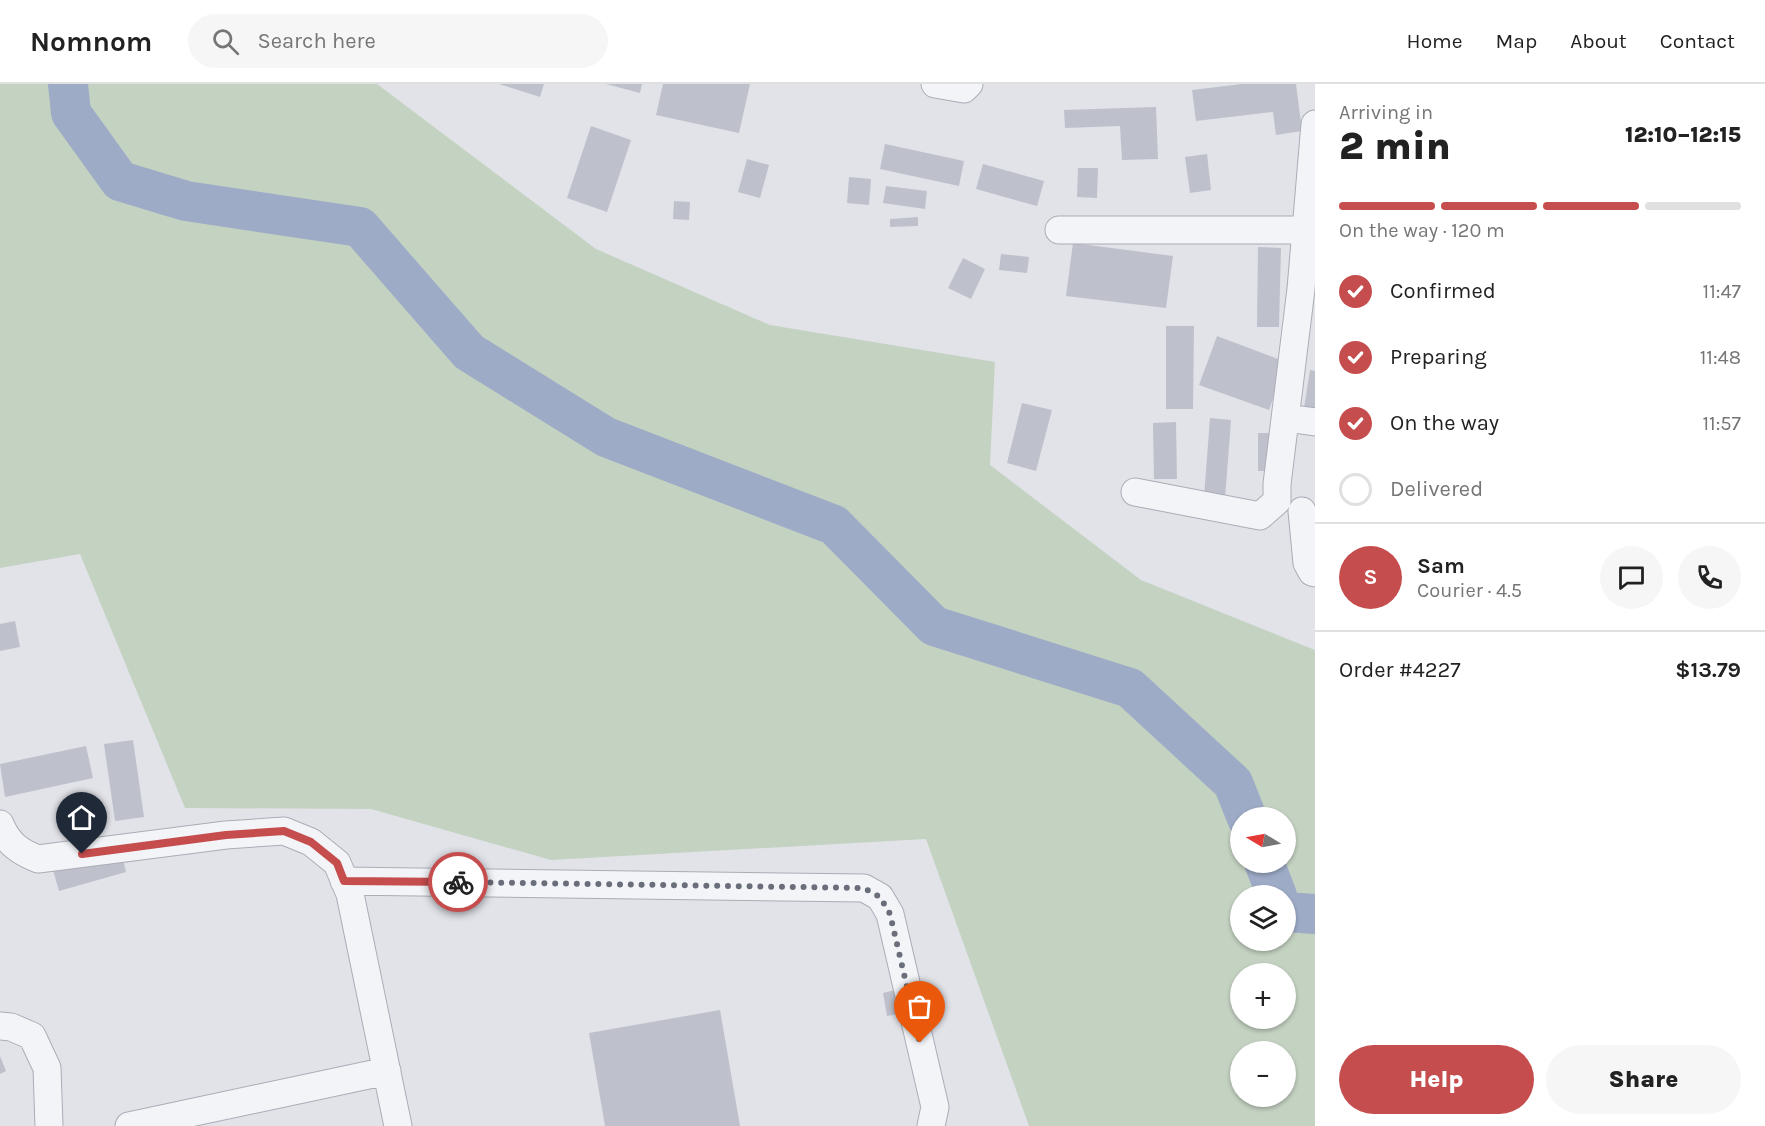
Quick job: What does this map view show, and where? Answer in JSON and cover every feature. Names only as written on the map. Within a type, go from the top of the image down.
[{"type":"street","points":[[935,84],[964,89],[969,84]]},
{"type":"street","points":[[1135,492],[1260,516],[1276,501],[1312,201],[1315,124]]},
{"type":"street","points":[[1059,230],[1307,230]]},
{"type":"street","points":[[1286,418],[1315,422]]},
{"type":"street","points":[[1276,501],[1286,508],[1309,511],[1307,563],[1315,573]]},
{"type":"street","points":[[0,825],[19,852],[38,859],[226,835],[284,831],[311,842],[337,863],[350,894],[398,1126]]},
{"type":"street","points":[[344,881],[864,888],[880,897],[890,914],[935,1107],[931,1126]]},
{"type":"street","points":[[0,1026],[10,1027],[32,1036],[47,1068],[49,1126]]},
{"type":"street","points":[[129,1126],[387,1071]]},
{"type":"green space","points":[[0,84],[377,84],[596,249],[770,325],[995,362],[990,465],[1141,580],[1315,650],[1315,1126],[1029,1126],[926,839],[551,860],[371,809],[185,808],[80,554],[0,568]]},
{"type":"building","points":[[499,84],[544,84],[540,97]]},
{"type":"building","points":[[606,84],[642,84],[640,93]]},
{"type":"building","points":[[663,84],[750,84],[739,133],[656,115]]},
{"type":"building","points":[[1242,84],[1296,84],[1302,131],[1276,135],[1273,112],[1196,121],[1192,90]]},
{"type":"building","points":[[1156,107],[1158,159],[1122,160],[1120,126],[1065,128],[1064,110]]},
{"type":"building","points":[[591,126],[631,140],[607,212],[567,198]]},
{"type":"building","points":[[885,144],[964,161],[959,186],[880,169]]},
{"type":"building","points":[[1207,154],[1211,190],[1190,193],[1185,157]]},
{"type":"building","points":[[747,159],[769,165],[760,198],[738,192]]},
{"type":"building","points":[[983,164],[1044,181],[1037,206],[976,189]]},
{"type":"building","points":[[1078,168],[1098,168],[1097,198],[1077,197]]},
{"type":"building","points":[[849,177],[871,179],[869,205],[847,203]]},
{"type":"building","points":[[886,186],[927,191],[925,209],[883,203]]},
{"type":"building","points":[[674,201],[690,202],[689,220],[673,219]]},
{"type":"building","points":[[918,217],[918,226],[890,227],[890,219]]},
{"type":"building","points":[[1073,243],[1173,256],[1166,308],[1066,296]]},
{"type":"building","points":[[1258,247],[1281,248],[1279,327],[1257,327]]},
{"type":"building","points":[[1001,254],[1029,257],[1027,273],[999,270]]},
{"type":"building","points":[[963,258],[985,269],[971,299],[948,288]]},
{"type":"building","points":[[1166,326],[1194,326],[1193,409],[1166,409]]},
{"type":"building","points":[[1217,336],[1286,362],[1269,410],[1199,385]]},
{"type":"building","points":[[1310,370],[1315,371],[1315,410],[1304,408]]},
{"type":"building","points":[[1022,403],[1052,410],[1036,471],[1007,463]]},
{"type":"building","points":[[1210,418],[1231,420],[1225,499],[1204,497]]},
{"type":"building","points":[[1176,422],[1177,479],[1154,479],[1153,423]]},
{"type":"building","points":[[1258,433],[1271,433],[1271,471],[1258,471]]},
{"type":"building","points":[[15,621],[20,647],[0,651],[0,624]]},
{"type":"building","points":[[133,740],[144,817],[115,821],[104,744]]},
{"type":"building","points":[[86,746],[93,778],[5,797],[0,764]]},
{"type":"building","points":[[121,851],[126,872],[59,891],[53,870]]},
{"type":"building","points":[[899,989],[904,1013],[887,1016],[883,993]]},
{"type":"building","points":[[720,1010],[740,1126],[605,1126],[589,1033]]},
{"type":"building","points":[[0,1056],[6,1071],[0,1074]]},
{"type":"waterway","points":[[68,84],[71,113],[120,181],[186,201],[360,227],[469,352],[606,437],[834,525],[934,626],[1130,688],[1233,783],[1243,807]]},
{"type":"waterway","points":[[1268,873],[1273,885]]},
{"type":"waterway","points":[[1296,913],[1315,914]]},
{"type":"way so far","points":[[458,882],[864,888],[880,897],[890,914],[920,1043]]},
{"type":"route","points":[[82,854],[226,835],[284,831],[311,842],[337,863],[344,881],[458,882]]}]
